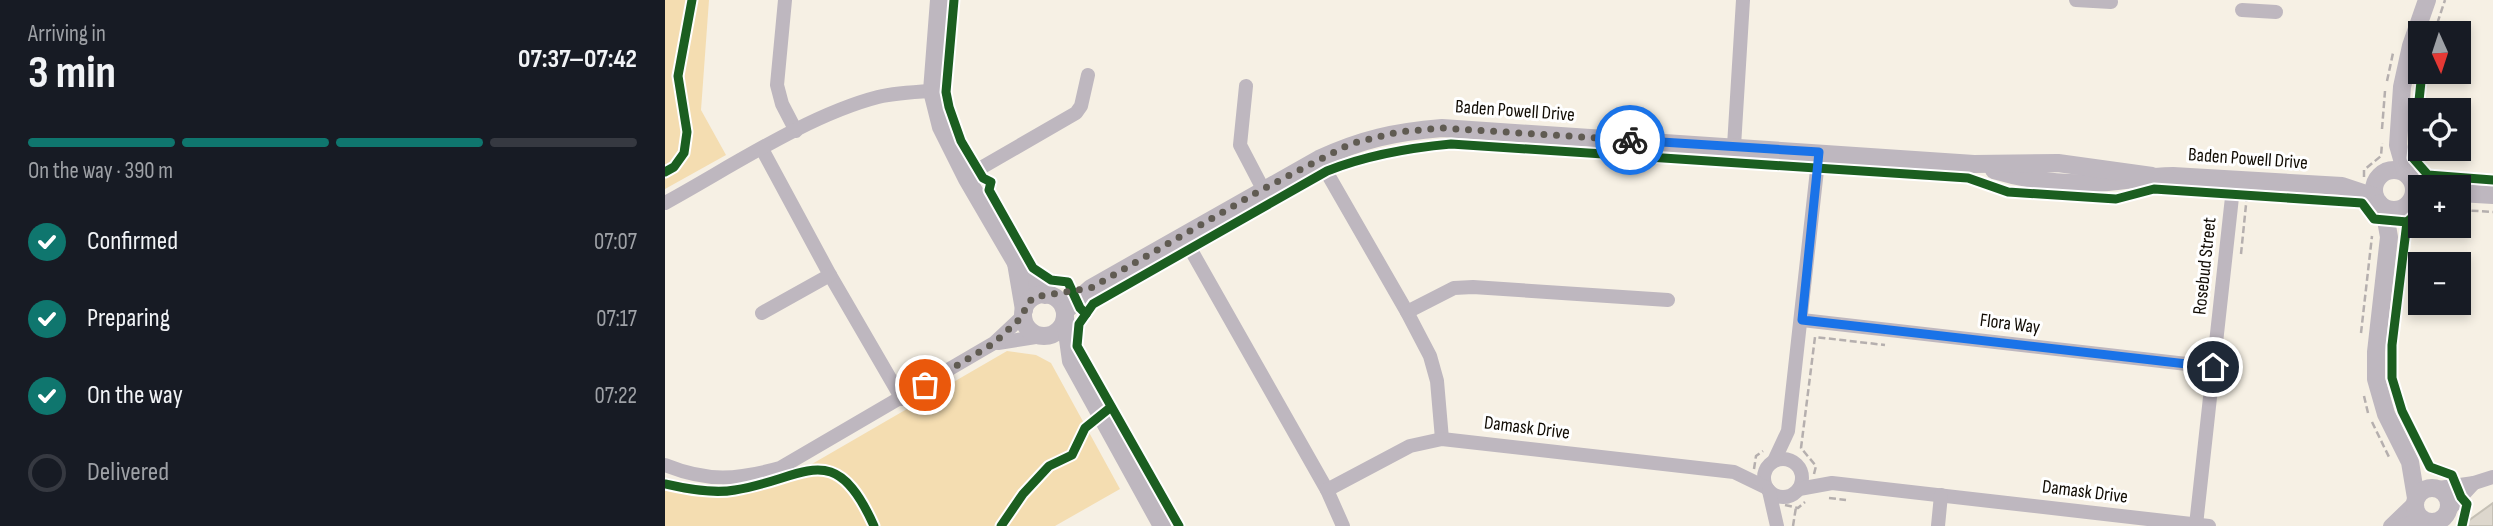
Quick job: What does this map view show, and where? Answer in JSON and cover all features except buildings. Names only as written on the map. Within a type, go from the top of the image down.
[{"type":"street","points":[[785,0],[777,85],[782,104],[796,131]]},
{"type":"street","points":[[939,0],[932,91],[941,127],[967,179],[1016,263],[1047,295],[1057,299],[1065,315],[1071,361]]},
{"type":"street","points":[[1734,146],[1743,0]]},
{"type":"street","points":[[2076,0],[2111,2]]},
{"type":"street","points":[[2427,0],[2404,75],[2398,145],[2374,187],[2389,237],[2377,344],[2377,379],[2386,415],[2410,463],[2416,511],[2429,523]]},
{"type":"street","points":[[2242,10],[2260,6],[2276,12]]},
{"type":"street","points":[[967,179],[979,169],[1076,113],[1081,106],[1088,75]]},
{"type":"street","points":[[1246,86],[1240,145],[1263,189]]},
{"type":"street","points":[[665,203],[841,109],[879,97],[932,91]]},
{"type":"street","name":"Baden Powell Drive","points":[[1065,315],[1091,288],[1263,189],[1350,144],[1398,132],[1442,128],[1819,152],[2057,182],[2109,182],[2152,176]]},
{"type":"street","points":[[2398,145],[2412,175]]},
{"type":"street","points":[[762,149],[830,275],[902,399]]},
{"type":"street","points":[[1778,526],[1774,503],[1764,477],[1788,431],[1819,152]]},
{"type":"street","points":[[1319,159],[1430,356],[1437,382],[1442,439]]},
{"type":"street","points":[[2057,182],[2059,163]]},
{"type":"street","name":"Baden Powell Drive","points":[[1971,171],[2059,163],[2238,189],[2342,186],[2400,170],[2408,177]]},
{"type":"street","name":"Baden Powell Drive","points":[[2342,186],[2377,200],[2389,209],[2408,193]]},
{"type":"street","points":[[2471,188],[2493,195]]},
{"type":"street","name":"Rosebud Street","points":[[2202,525],[2213,367],[2238,189]]},
{"type":"street","points":[[2389,237],[2408,202]]},
{"type":"street","points":[[1183,236],[1327,490],[1343,526]]},
{"type":"street","points":[[1016,263],[1027,327],[1036,335],[1043,336],[1071,361],[1162,526]]},
{"type":"street","points":[[762,313],[830,275]]},
{"type":"street","points":[[1407,312],[1454,288],[1473,287],[1668,300]]},
{"type":"street","name":"Baden Powell Drive","points":[[1047,295],[1091,288]]},
{"type":"street","points":[[665,465],[707,478],[762,473],[780,468],[994,343],[1024,313],[1030,301],[1047,295]]},
{"type":"street","points":[[994,343],[1043,336],[1058,331],[1065,315]]},
{"type":"street","name":"Flora Way","points":[[1802,320],[2213,367]]},
{"type":"street","points":[[1778,526],[1803,490],[1803,479],[1788,431]]},
{"type":"street","name":"Damask Drive","points":[[1327,490],[1410,446],[1442,439],[1734,472],[1768,489]]},
{"type":"street","points":[[1771,463],[1785,459],[1798,466]]},
{"type":"street","name":"Damask Drive","points":[[1734,472],[1771,463]]},
{"type":"street","points":[[2410,463],[2449,499],[2449,516]]},
{"type":"street","points":[[2390,526],[2423,490],[2474,484],[2493,477]]},
{"type":"street","name":"Damask Drive","points":[[1803,490],[1832,483],[2202,525]]},
{"type":"street","points":[[2398,526],[2429,523],[2449,516],[2474,484]]},
{"type":"street","points":[[1768,489],[1780,497],[1803,490]]},
{"type":"street","points":[[1938,526],[1941,495]]},
{"type":"path","points":[[2438,21],[2445,0]]},
{"type":"path","points":[[1971,171],[2008,192],[2021,193]]},
{"type":"path","points":[[2103,198],[2129,196]]},
{"type":"path","points":[[2471,211],[2493,212]]},
{"type":"path","points":[[1793,526],[1803,490],[1816,466],[1801,448],[1815,337],[1884,344]]},
{"type":"path","points":[[2188,378],[2195,387],[2211,388]]},
{"type":"path","points":[[1803,490],[1813,496],[1850,500]]},
{"type":"shaded area","points":[[665,0],[709,0],[701,110],[726,155],[665,189]]},
{"type":"shaded area","points":[[1007,351],[1036,355],[1051,363],[1120,489],[1055,526],[665,526],[665,479],[698,489],[729,490],[761,485],[793,475]]},
{"type":"cycle path","points":[[665,172],[674,167],[684,153],[687,132],[678,76],[692,0]]},
{"type":"cycle path","points":[[954,0],[946,92],[961,141],[983,178],[991,182],[989,190],[1033,268],[1051,280],[1068,282],[1080,308],[1086,314],[1079,324],[1077,346],[1179,526]]},
{"type":"cycle path","points":[[2421,84],[2413,158],[2428,175],[2493,180]]},
{"type":"cycle path","points":[[1086,314],[1093,304],[1327,171],[1387,153],[1451,144],[1968,178],[2008,192],[2116,199],[2154,189],[2362,203],[2374,219],[2407,222]]},
{"type":"cycle path","points":[[2408,221],[2392,345],[2392,378],[2402,411],[2430,467],[2452,475],[2461,497],[2467,504],[2462,526]]},
{"type":"cycle path","points":[[1001,526],[1023,494],[1049,466],[1072,455],[1085,428],[1111,407]]},
{"type":"cycle path","points":[[665,484],[727,491],[799,473],[816,470],[831,472],[845,481],[859,498],[874,526]]},
{"type":"way so far","points":[[925,385],[994,343],[1023,316],[1026,305],[1034,297],[1091,288],[1263,189],[1350,144],[1398,132],[1442,128],[1630,140]]},
{"type":"route","points":[[1630,140],[1819,152],[1802,320],[2213,367]]}]
